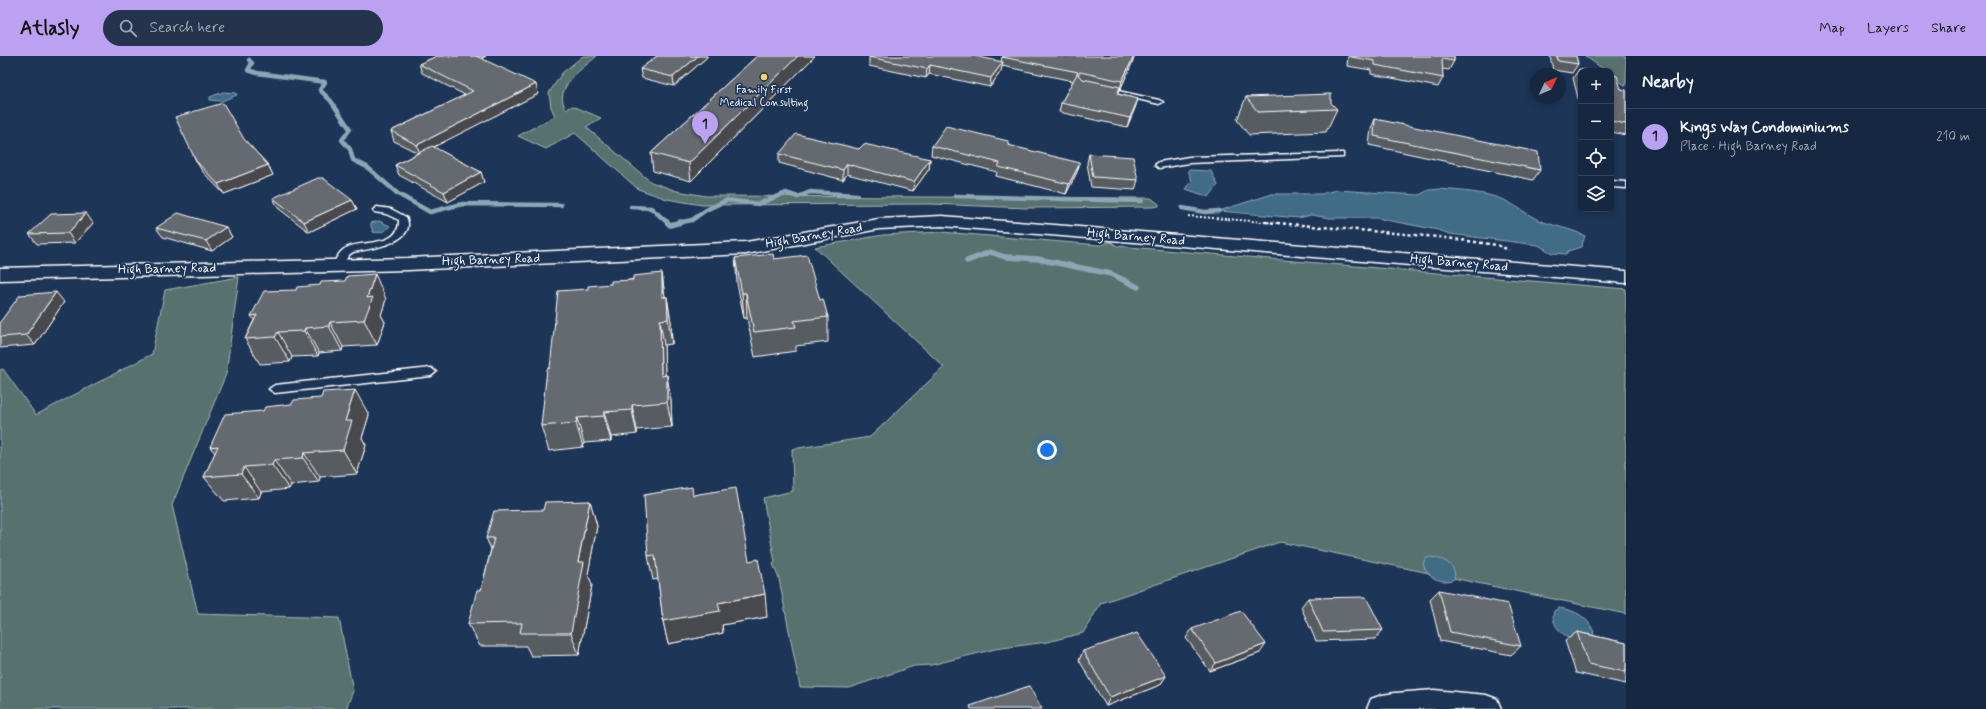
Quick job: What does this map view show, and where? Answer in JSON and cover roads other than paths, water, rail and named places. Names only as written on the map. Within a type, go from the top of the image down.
[{"type":"street","name":"High Barney Road","points":[[0,274],[337,266],[746,248],[879,224],[942,221],[1626,277]]},
{"type":"street","points":[[1382,709],[1406,705],[1438,704],[1486,709]]},
{"type":"lane","points":[[1097,88],[1159,102]]},
{"type":"lane","points":[[1159,165],[1189,160],[1340,155]]},
{"type":"lane","points":[[1614,184],[1626,185]]},
{"type":"lane","points":[[337,266],[346,253],[350,250],[387,241],[401,232],[404,224],[403,219],[388,211],[377,210]]},
{"type":"lane","points":[[275,389],[431,372]]},
{"type":"water","points":[[223,92],[236,93],[237,95],[222,101],[210,100],[210,97]]},
{"type":"water","points":[[1188,170],[1211,171],[1218,185],[1209,197],[1186,189],[1192,181]]},
{"type":"water","points":[[1440,189],[1464,191],[1497,197],[1539,220],[1585,236],[1581,247],[1568,251],[1566,254],[1552,253],[1538,245],[1450,234],[1438,230],[1376,218],[1330,218],[1311,215],[1299,218],[1219,211],[1272,194],[1321,194],[1336,190],[1419,195],[1429,190]]},
{"type":"water","points":[[379,221],[390,226],[382,232],[373,232],[371,223]]},
{"type":"water","points":[[1430,557],[1448,563],[1454,570],[1454,579],[1444,581],[1435,579],[1431,576],[1423,564],[1425,559]]},
{"type":"water","points":[[1559,608],[1570,610],[1585,618],[1594,632],[1592,638],[1579,640],[1574,639],[1568,637],[1559,630],[1553,616],[1554,611]]},
{"type":"waterway","points":[[249,60],[252,63],[248,70],[257,73],[325,82],[320,90],[331,101],[350,129],[342,140],[350,149],[353,160],[367,167],[398,194],[430,212],[462,204],[561,205]]},
{"type":"waterway","points":[[678,223],[692,220],[706,210],[727,200],[758,204],[786,193],[798,197],[810,192],[857,195]]},
{"type":"waterway","points":[[955,196],[1142,201]]},
{"type":"waterway","points":[[631,207],[651,208],[668,223]]},
{"type":"waterway","points":[[1182,208],[1205,212],[1219,211]]},
{"type":"waterway","points":[[668,223],[670,225],[678,223]]},
{"type":"waterway","points":[[967,261],[990,252],[1005,257],[1038,259],[1111,274],[1138,287]]},
{"type":"place","name":"Family First Medical Consulting","points":[[764,77]]},
{"type":"place","name":"Kings Way Condominiums","points":[[705,144]]}]
